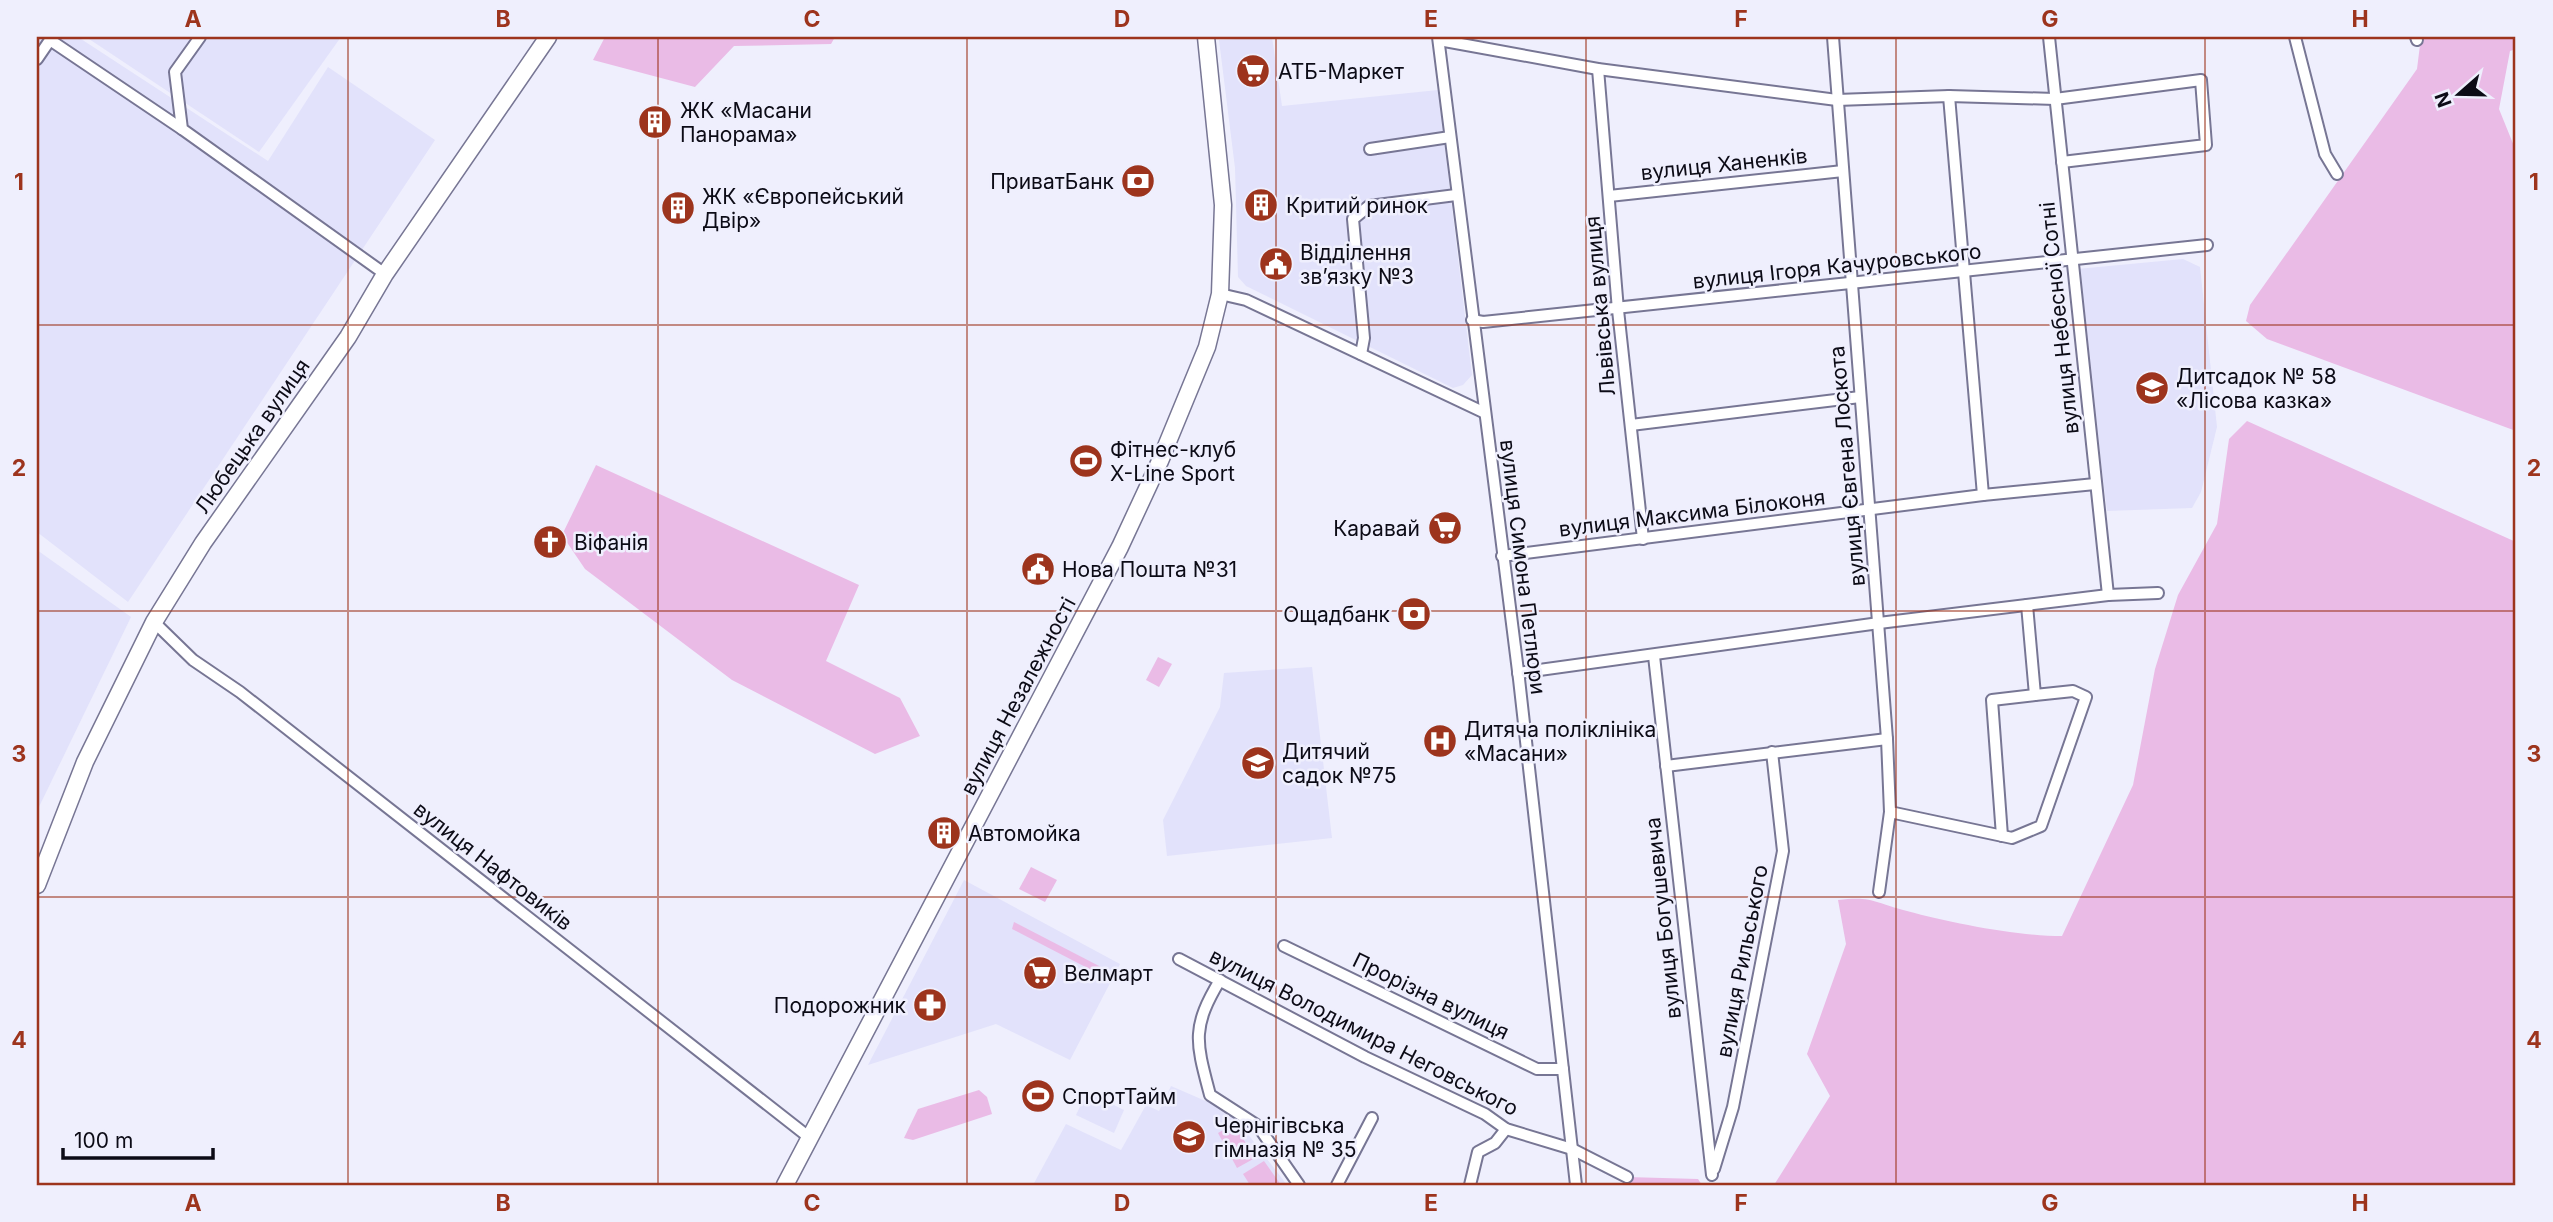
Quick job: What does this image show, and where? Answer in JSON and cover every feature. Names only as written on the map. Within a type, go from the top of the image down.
[{"type":"street","points":[[182,129],[175,72],[200,37]]},
{"type":"street","name":"Любецька вулиця","points":[[37,885],[85,762],[154,622],[267,448],[348,337],[384,274],[548,37]]},
{"type":"street","name":"вулиця Незалежності","points":[[785,1185],[1120,547],[1160,461],[1207,346],[1220,294],[1223,205],[1206,37]]},
{"type":"street","name":"вулиця Євгена Лоскота","points":[[1833,37],[1887,739],[1890,812],[1879,892]]},
{"type":"street","name":"вулиця Небесної Сотні","points":[[2049,37],[2108,596]]},
{"type":"street","points":[[2295,37],[2325,154],[2337,174]]},
{"type":"street","points":[[1439,38],[1598,69],[1837,100],[1949,96],[2055,99],[2201,80],[2206,145],[2062,162]]},
{"type":"street","name":"вулиця Симона Петлюри","points":[[1439,38],[1456,195],[1518,673],[1576,1185]]},
{"type":"street","points":[[37,59],[50,40],[182,129],[384,274]]},
{"type":"street","name":"Львівська вулиця","points":[[1598,69],[1618,310],[1643,540]]},
{"type":"street","points":[[1949,96],[1983,495]]},
{"type":"street","points":[[1370,149],[1450,137]]},
{"type":"street","name":"вулиця Ханенків","points":[[1609,197],[1843,171]]},
{"type":"street","points":[[1361,354],[1364,338],[1353,219],[1369,206],[1456,195]]},
{"type":"street","name":"вулиця Ігоря Качуровського","points":[[1472,320],[1483,323],[1618,310],[2207,245]]},
{"type":"street","points":[[1220,294],[1238,297],[1483,412]]},
{"type":"street","points":[[1630,425],[1860,397]]},
{"type":"street","name":"вулиця Максима Білоконя","points":[[1502,556],[1983,495],[2095,484]]},
{"type":"street","points":[[1518,673],[1879,623],[2108,596],[2158,593]]},
{"type":"street","points":[[2026,605],[2035,695]]},
{"type":"street","name":"вулиця Нафтовиків","points":[[154,622],[193,660],[240,692],[810,1138]]},
{"type":"street","name":"вулиця Богушевича","points":[[1654,656],[1712,1175]]},
{"type":"street","points":[[1890,812],[2012,838],[2041,826],[2085,697],[2073,691],[1992,700],[2003,836]]},
{"type":"street","points":[[1666,766],[1887,739]]},
{"type":"street","name":"вулиця Рильського","points":[[1712,1175],[1733,1107],[1783,851],[1772,752]]},
{"type":"street","name":"Прорізна вулиця","points":[[1284,946],[1537,1069],[1563,1069]]},
{"type":"street","name":"вулиця Володимира Неговського","points":[[1179,959],[1365,1056],[1485,1114],[1506,1129],[1572,1149],[1627,1177]]},
{"type":"street","points":[[1220,980],[1199,1018],[1201,1062],[1210,1095],[1258,1126],[1299,1185]]},
{"type":"street","points":[[1337,1185],[1372,1118]]},
{"type":"street","points":[[1470,1185],[1478,1152],[1495,1143],[1506,1129]]},
{"type":"shaded area","points":[[37,37],[78,37],[268,161],[328,67],[435,140],[128,602],[37,532]]},
{"type":"shaded area","points":[[86,37],[341,37],[259,152]]},
{"type":"shaded area","points":[[605,37],[835,37],[831,44],[734,46],[695,87],[593,60]]},
{"type":"shaded area","points":[[1272,37],[1282,106],[1438,90],[1472,375],[1463,385],[1453,388],[1246,286],[1238,277],[1235,168],[1219,40]]},
{"type":"shaded area","points":[[2421,37],[2516,37],[2516,49],[2510,51],[2499,109],[2516,151],[2516,431],[2267,339],[2246,321],[2250,305],[2417,69]]},
{"type":"shaded area","name":"Дитсадок № 58 «Лісова казка»","points":[[2183,259],[2200,267],[2217,427],[2201,492],[2192,508],[2107,511],[2077,269]]},
{"type":"shaded area","points":[[2247,421],[2516,542],[2516,1185],[1774,1185],[1830,1096],[1807,1054],[1846,944],[1838,900],[1867,900],[1964,924],[2025,934],[2062,936],[2133,785],[2155,669],[2178,595],[2217,524],[2229,439]]},
{"type":"shaded area","points":[[596,465],[859,585],[826,661],[900,698],[920,736],[875,754],[732,680],[585,569],[562,535]]},
{"type":"shaded area","points":[[37,550],[131,617],[37,811]]},
{"type":"shaded area","points":[[1158,657],[1172,664],[1159,687],[1146,680]]},
{"type":"shaded area","name":"Дитячий садок №75","points":[[1312,667],[1332,838],[1167,856],[1163,820],[1220,707],[1224,673]]},
{"type":"shaded area","points":[[1031,867],[1057,880],[1045,902],[1019,889]]},
{"type":"shaded area","points":[[964,880],[1120,964],[1070,1060],[996,1024],[868,1065]]},
{"type":"shaded area","points":[[1014,922],[1101,967],[1101,975],[1012,929]]},
{"type":"shaded area","name":"Чернігівська гімназія № 35","points":[[1171,1086],[1231,1112],[1287,1185],[1033,1185],[1066,1124],[1121,1150],[1146,1105],[1159,1111]]},
{"type":"shaded area","points":[[979,1090],[987,1097],[992,1114],[913,1140],[904,1138],[918,1109]]},
{"type":"shaded area","points":[[1087,1092],[1124,1110],[1114,1133],[1076,1115]]},
{"type":"shaded area","points":[[1234,1124],[1255,1158],[1237,1168],[1218,1133]]},
{"type":"shaded area","points":[[1264,1161],[1281,1185],[1250,1185],[1243,1174]]},
{"type":"shaded area","points":[[1627,1177],[1698,1179],[1702,1185],[1628,1185]]},
{"type":"place","name":"АТБ-Маркет","points":[[1253,71]]},
{"type":"place","name":"ЖК «Масани Панорама»","points":[[655,122]]},
{"type":"place","name":"ПриватБанк","points":[[1138,181]]},
{"type":"place","name":"Критий ринок","points":[[1261,205]]},
{"type":"place","name":"ЖК «Європейський Двір»","points":[[678,208]]},
{"type":"place","name":"Відділення зв’язку №3","points":[[1276,264]]},
{"type":"place","name":"Дитсадок № 58 «Лісова казка»","points":[[2152,388]]},
{"type":"place","name":"Фітнес-клуб X-Line Sport","points":[[1086,461]]},
{"type":"place","name":"Каравай","points":[[1445,528]]},
{"type":"place","name":"Віфанія","points":[[550,542]]},
{"type":"place","name":"Нова Пошта №31","points":[[1038,569]]},
{"type":"place","name":"Ощадбанк","points":[[1414,614]]},
{"type":"place","name":"Дитяча поліклініка «Масани»","points":[[1440,741]]},
{"type":"place","name":"Дитячий садок №75","points":[[1258,763]]},
{"type":"place","name":"Автомойка","points":[[944,833]]},
{"type":"place","name":"Велмарт","points":[[1040,973]]},
{"type":"place","name":"Подорожник","points":[[930,1005]]},
{"type":"place","name":"СпортТайм","points":[[1038,1096]]},
{"type":"place","name":"Чернігівська гімназія № 35","points":[[1189,1137]]}]
